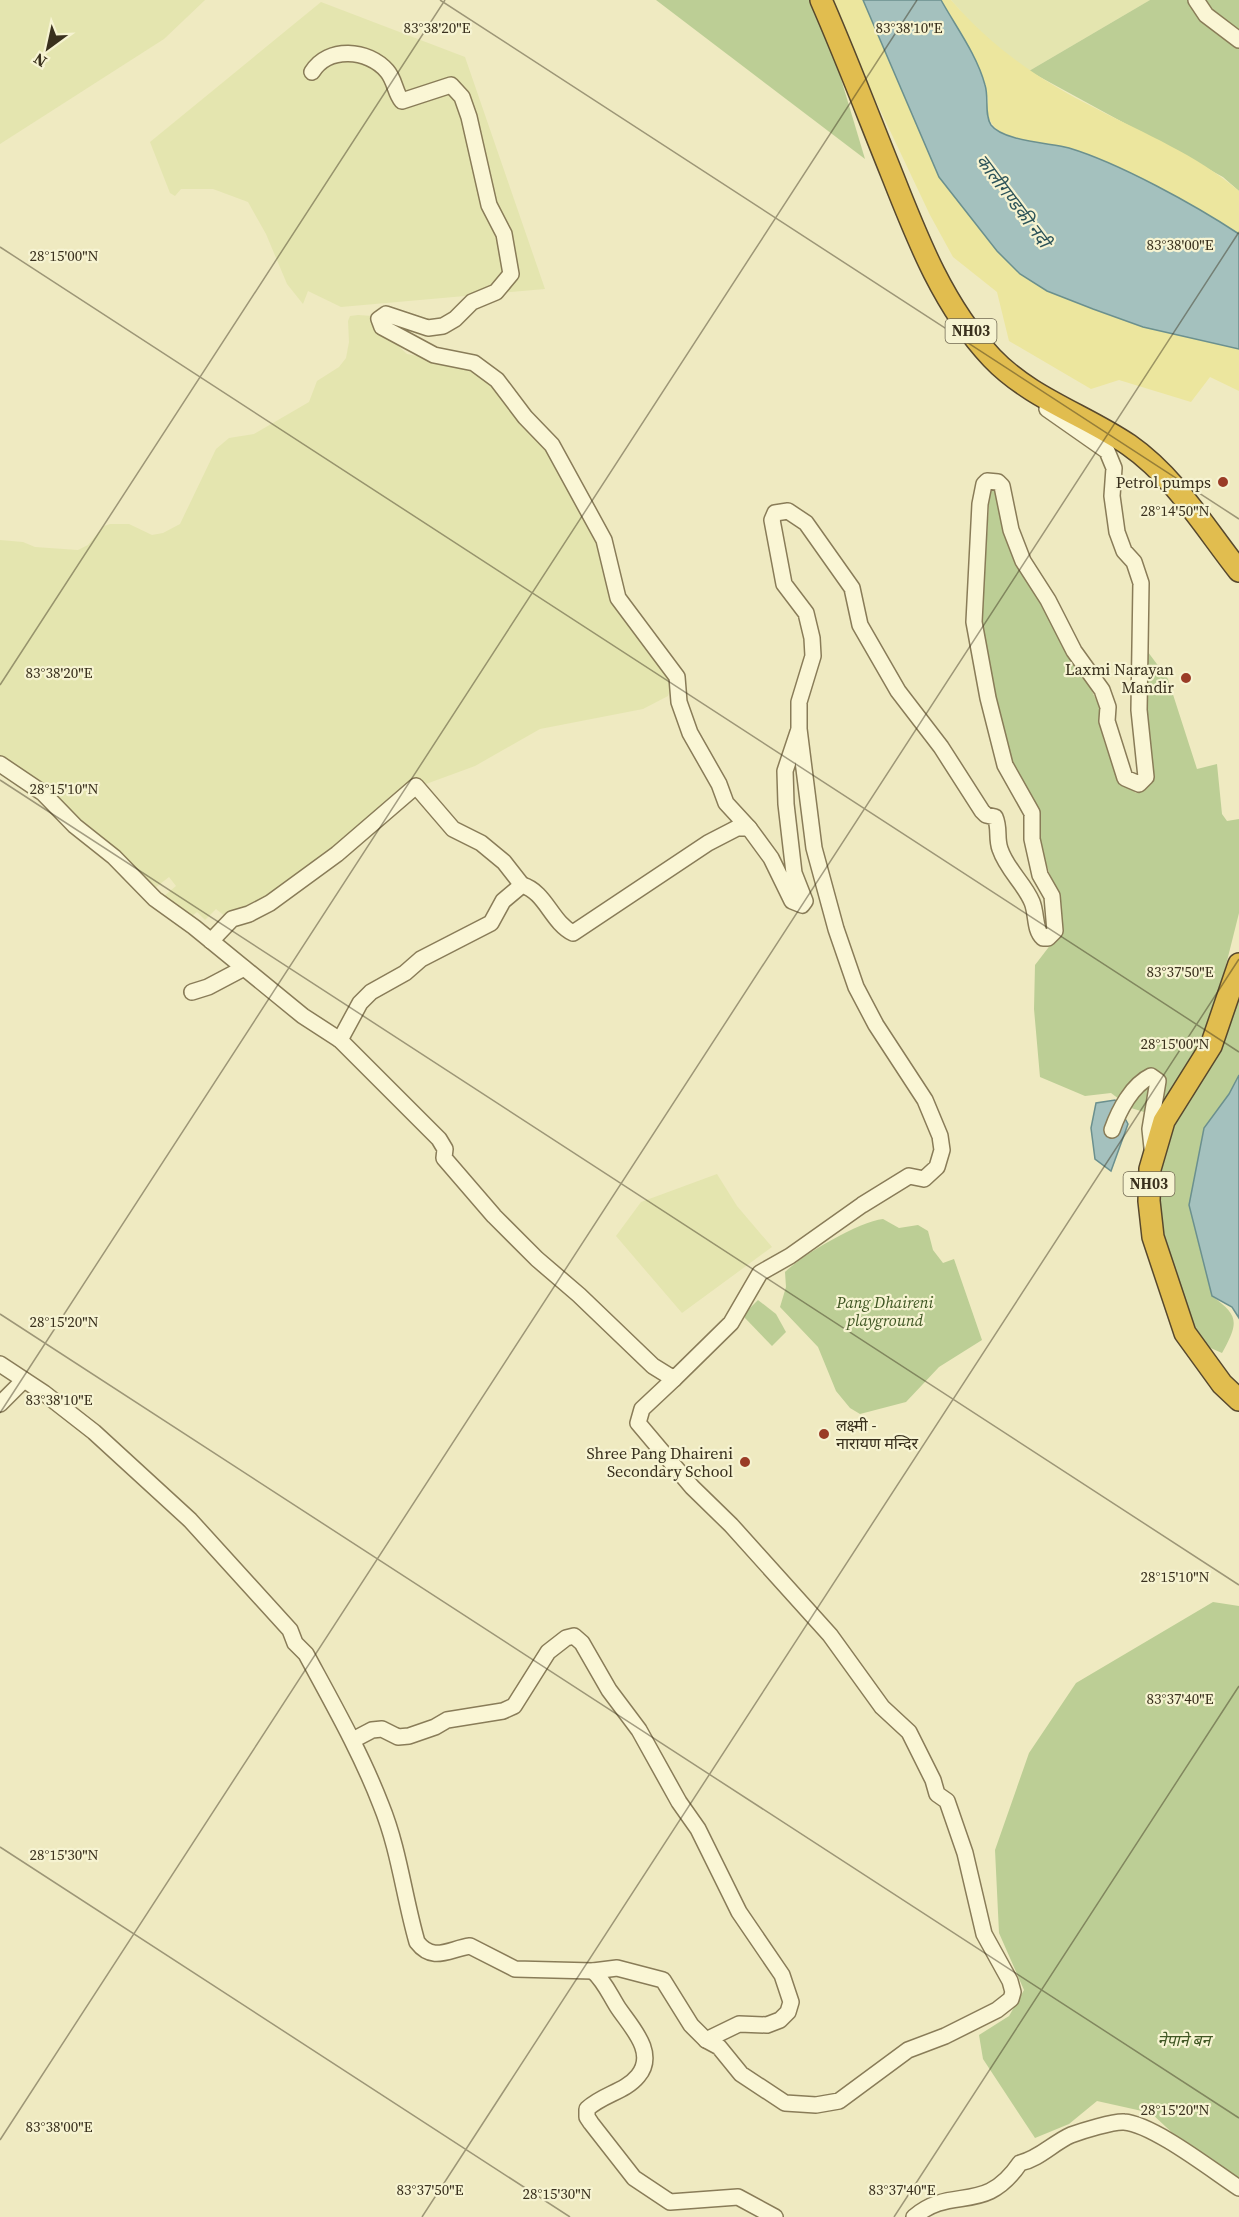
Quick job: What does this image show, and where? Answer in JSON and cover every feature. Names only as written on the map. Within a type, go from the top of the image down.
[{"type":"highway","name":"NH03","points":[[821,0],[921,247],[953,308],[992,358],[1044,398],[1128,445],[1154,464],[1175,487],[1239,571]]},
{"type":"highway","name":"NH03","points":[[1239,964],[1211,1046],[1164,1121],[1150,1169],[1149,1201],[1153,1237],[1185,1333],[1222,1384],[1239,1400]]},
{"type":"street","points":[[1196,0],[1206,15],[1239,40]]},
{"type":"street","points":[[312,72],[324,59],[355,53],[388,72],[402,101],[451,85],[462,97],[470,117],[477,159],[485,180],[489,205],[504,234],[511,274],[496,292],[472,302],[455,319],[443,326],[428,328],[386,314],[379,319],[382,327],[434,355],[474,363],[496,380],[525,417],[552,445],[604,540],[618,598],[677,677],[679,702],[690,733],[719,784],[726,803],[749,828],[771,858],[792,901],[802,905],[805,901],[804,895],[794,873],[784,771],[791,745],[799,729]]},
{"type":"street","points":[[0,1364],[94,1432],[210,1541],[290,1630],[353,1740],[382,1807],[397,1855],[415,1935],[425,1951],[433,1954],[444,1953],[470,1946],[515,1969],[593,1971],[617,1968],[663,1980],[691,2025],[706,2040],[719,2046],[741,2074],[785,2103],[816,2105],[839,2101],[908,2050],[945,2036],[997,2010],[1011,1999],[1013,1992],[1010,1981],[984,1934],[965,1853],[947,1801],[937,1794],[933,1780],[909,1732],[882,1707],[830,1635],[731,1525],[692,1487],[641,1427],[638,1418],[642,1409],[731,1323],[760,1273],[790,1256],[862,1205],[909,1176],[924,1179],[928,1177],[937,1167],[942,1150],[940,1136],[925,1100],[876,1025],[856,987],[814,848],[799,729],[800,702],[813,656],[812,638],[806,613],[783,584],[772,520],[774,513],[781,511],[796,514],[806,523],[852,588],[860,626],[898,691],[941,747],[982,811],[986,815],[995,817],[999,827],[997,840],[1004,862],[1032,901],[1040,935],[1048,938],[1052,935],[1056,925],[1052,896],[1040,875],[1032,839],[1032,813],[1005,765],[988,698],[974,622],[980,504],[984,484],[987,481],[998,482],[1002,486],[1011,530],[1023,561],[1048,600],[1074,651],[1102,690],[1108,707],[1107,721],[1125,778],[1139,784],[1146,777],[1138,667],[1141,582],[1134,562],[1124,551],[1117,532],[1112,496],[1113,462],[1107,452],[1041,404],[1044,398]]},
{"type":"street","points":[[0,764],[43,793],[75,826],[114,857],[155,899],[303,1016],[340,1040],[439,1139],[445,1149],[444,1158],[494,1216],[653,1366],[674,1380]]},
{"type":"street","points":[[211,941],[232,919],[249,914],[294,886],[352,842],[416,786],[423,791],[453,830],[481,843],[504,862],[522,885],[538,893],[560,923],[573,933],[708,843],[737,828],[749,828]]},
{"type":"street","points":[[340,1040],[360,1003],[371,992],[405,973],[421,959],[491,923],[503,902],[522,885]]},
{"type":"street","points":[[192,992],[208,987],[244,968]]},
{"type":"street","points":[[1112,1130],[1141,1081],[1151,1076],[1158,1081],[1150,1129],[1153,1143],[1150,1169]]},
{"type":"street","points":[[0,1404],[24,1380]]},
{"type":"street","points":[[353,1740],[372,1730],[382,1729],[398,1737],[409,1736],[447,1720],[503,1711],[514,1706],[548,1652],[566,1638],[574,1636],[582,1643],[625,1714],[639,1730],[679,1802],[698,1829],[739,1912],[782,1975],[791,2002],[788,2012],[780,2020],[767,2025],[740,2024],[706,2040]]},
{"type":"street","points":[[593,1971],[605,1984],[640,2036],[644,2064],[638,2076],[628,2086],[599,2098],[588,2109],[587,2117],[591,2123],[634,2178],[670,2202],[738,2197],[776,2217]]},
{"type":"street","points":[[914,2217],[944,2201],[982,2196],[1006,2182],[1020,2163],[1032,2161],[1071,2135],[1123,2121],[1137,2125],[1164,2139],[1239,2188]]},
{"type":"green space","points":[[0,0],[205,0],[164,39],[0,144]]},
{"type":"green space","points":[[656,0],[811,0],[833,52],[865,159]]},
{"type":"green space","points":[[951,0],[1150,0],[1029,71],[980,33]]},
{"type":"green space","points":[[1150,0],[1239,0],[1239,191],[1223,177],[1029,71]]},
{"type":"green space","points":[[321,2],[465,57],[545,289],[341,307],[308,291],[303,304],[287,284],[266,234],[248,202],[213,189],[181,189],[175,196],[170,193],[150,142]]},
{"type":"green space","points":[[350,316],[373,316],[380,329],[407,354],[468,366],[486,377],[513,414],[543,443],[601,548],[616,608],[630,629],[648,644],[672,684],[668,696],[643,709],[540,729],[475,766],[426,784],[417,780],[352,836],[255,906],[226,917],[216,909],[205,920],[197,912],[191,917],[163,897],[176,886],[169,877],[155,888],[146,884],[0,760],[0,540],[23,542],[35,547],[78,550],[88,545],[104,526],[110,524],[129,524],[152,535],[163,533],[180,524],[216,449],[229,438],[254,434],[309,402],[317,381],[339,367],[346,358],[349,342],[348,321]]},
{"type":"green space","points":[[990,489],[995,489],[1101,710],[1103,738],[1117,779],[1136,793],[1151,783],[1145,648],[1168,679],[1197,769],[1217,764],[1222,814],[1227,821],[1239,819],[1239,913],[1220,989],[1202,1040],[1157,1116],[1131,1108],[1111,1093],[1085,1096],[1040,1077],[1034,1009],[1035,965],[1061,931],[1062,910],[1039,843],[1040,813],[1015,770],[1006,742],[981,627]]},
{"type":"green space","points":[[1239,997],[1239,1075],[1229,1094],[1204,1128],[1189,1205],[1212,1296],[1227,1309],[1234,1320],[1231,1334],[1222,1353],[1197,1342],[1166,1256],[1156,1179],[1167,1135],[1219,1054],[1235,1001]]},
{"type":"green space","points":[[717,1174],[737,1206],[772,1247],[682,1313],[616,1236],[641,1202]]},
{"type":"green space","name":"Pang Dhaireni playground","points":[[883,1219],[899,1228],[918,1225],[928,1231],[933,1250],[943,1263],[954,1259],[982,1340],[939,1367],[906,1402],[860,1414],[850,1408],[836,1391],[818,1347],[780,1307],[786,1287],[785,1272],[793,1265],[846,1232]]},
{"type":"green space","points":[[758,1300],[776,1314],[786,1332],[772,1346],[745,1318],[744,1314]]},
{"type":"green space","name":"नेपाने बन","points":[[1213,1602],[1239,1606],[1239,2187],[1215,2162],[1180,2140],[1151,2113],[1097,2101],[1069,2124],[1035,2138],[983,2059],[979,2035],[1009,2016],[1024,1990],[999,1933],[995,1850],[1029,1753],[1076,1683]]},
{"type":"sand","points":[[828,0],[863,0],[939,177],[997,251],[1020,274],[1239,349],[1239,391],[1210,377],[1191,402],[1119,380],[1091,389],[1009,341],[997,292],[953,257],[930,215]]},
{"type":"sand","points":[[941,0],[951,0],[984,34],[1018,62],[1056,87],[1152,136],[1223,178],[1239,191],[1239,234],[1179,198],[1113,166],[1070,149],[1015,138],[995,128],[988,112],[988,98]]},
{"type":"water","name":"कालीगण्डकी नदी","points":[[863,0],[941,0],[977,63],[986,90],[989,121],[997,130],[1005,135],[1027,141],[1069,148],[1110,164],[1179,198],[1239,234],[1239,349],[1143,327],[1047,291],[1020,274],[997,251],[939,177]]},
{"type":"water","points":[[1239,1075],[1239,1318],[1232,1307],[1212,1296],[1189,1205],[1204,1128],[1229,1094]]},
{"type":"water","points":[[1115,1100],[1128,1124],[1111,1171],[1095,1159],[1091,1128],[1096,1103]]},
{"type":"place","name":"Petrol pumps","points":[[1223,482]]},
{"type":"place","name":"Laxmi Narayan Mandir","points":[[1186,678]]},
{"type":"place","name":"लक्ष्मी - नारायण मन्दिर","points":[[824,1434]]},
{"type":"place","name":"Shree Pang Dhaireni Secondary School","points":[[745,1462]]}]
